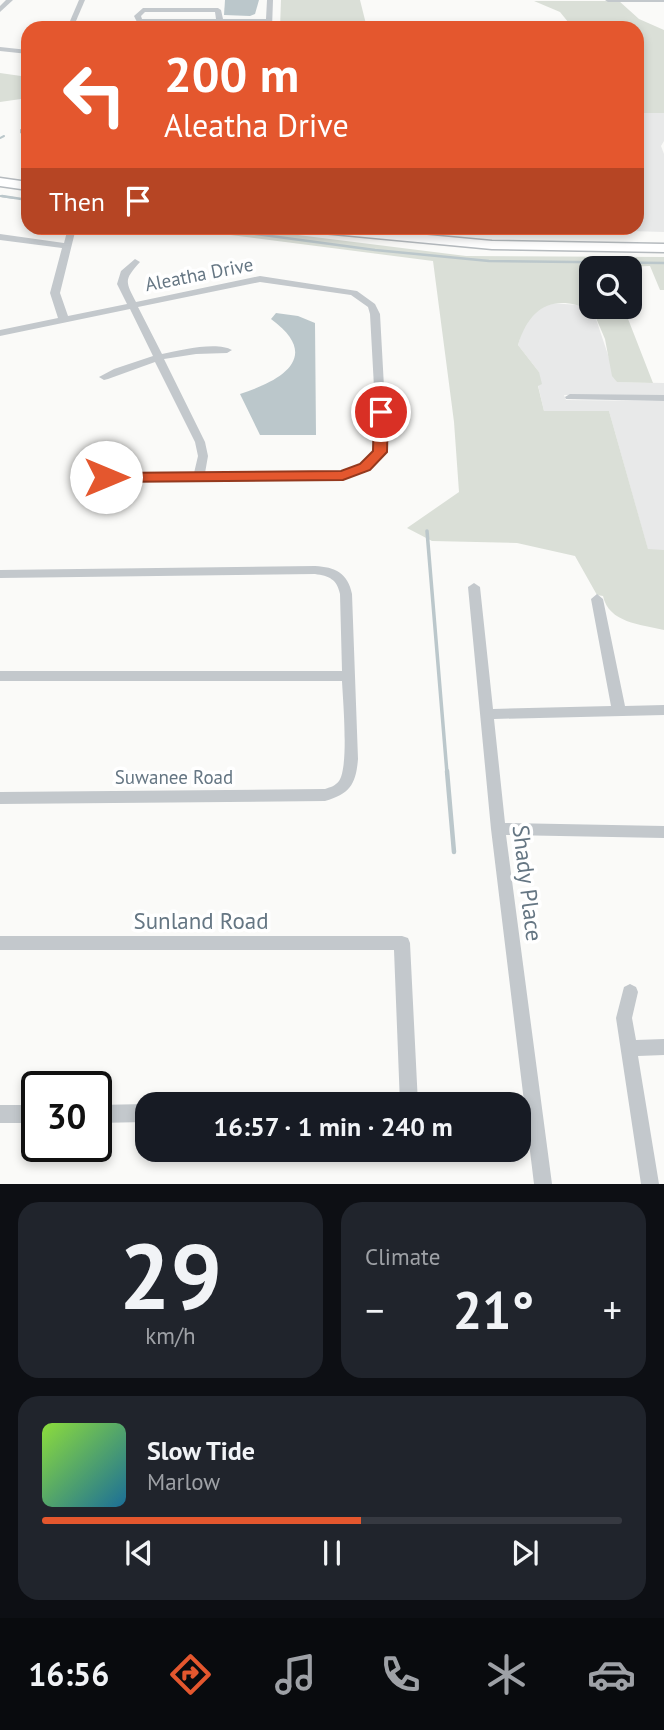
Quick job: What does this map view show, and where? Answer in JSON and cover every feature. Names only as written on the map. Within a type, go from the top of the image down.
[{"type":"main road","points":[[0,173],[21,175]]},
{"type":"main road","points":[[0,182],[21,186]]},
{"type":"main road","points":[[424,235],[528,247],[664,248]]},
{"type":"main road","points":[[471,235],[664,237]]},
{"type":"street","points":[[0,10],[10,0]]},
{"type":"street","points":[[73,21],[82,0]]},
{"type":"street","points":[[269,21],[270,0]]},
{"type":"street","points":[[608,0],[664,0]]},
{"type":"street","points":[[143,10],[218,10],[220,21],[139,21],[137,16],[143,10]]},
{"type":"street","points":[[0,49],[21,51]]},
{"type":"street","points":[[64,320],[55,293],[70,235]]},
{"type":"street","points":[[0,237],[67,246]]},
{"type":"street","points":[[135,262],[122,278],[132,305],[203,449],[199,478]]},
{"type":"street","name":"Aleatha Drive","points":[[0,333],[246,280],[267,279],[346,290],[359,295],[374,309],[382,442],[373,461],[358,471],[332,477],[199,478],[106,477],[86,472]]},
{"type":"street","points":[[104,377],[122,368],[160,359],[209,349],[227,350]]},
{"type":"street","points":[[570,397],[664,398]]},
{"type":"street","points":[[0,574],[332,572],[345,585],[351,760],[346,785]]},
{"type":"street","name":"Shady Place","points":[[474,586],[498,829],[544,1184]]},
{"type":"street","points":[[597,599],[620,711]]},
{"type":"street","points":[[0,676],[348,676]]},
{"type":"street","points":[[488,714],[664,710]]},
{"type":"street","name":"Suwanee Road","points":[[0,798],[325,795],[337,792],[346,785]]},
{"type":"street","points":[[498,829],[664,832]]},
{"type":"street","name":"Sunland Road","points":[[0,943],[402,943],[408,1092]]},
{"type":"street","points":[[629,992],[624,1018],[650,1184]]},
{"type":"street","points":[[629,1048],[664,1047]]},
{"type":"street","points":[[0,1114],[21,1114]]},
{"type":"street","points":[[112,1114],[135,1114]]},
{"type":"shaded area","points":[[225,0],[259,0],[255,14],[250,16],[224,15]]},
{"type":"shaded area","points":[[281,0],[360,0],[365,21],[280,21]]},
{"type":"shaded area","points":[[534,1],[619,1],[644,21],[567,21],[560,12]]},
{"type":"shaded area","points":[[644,21],[664,30],[664,113],[644,113]]},
{"type":"shaded area","points":[[0,73],[21,76],[21,99],[0,102]]},
{"type":"shaded area","points":[[644,113],[664,113],[664,141],[661,146],[664,154],[664,232],[644,231]]},
{"type":"shaded area","points":[[231,235],[299,235],[466,256],[579,257],[579,306],[555,304],[537,312],[529,321],[518,345],[539,372],[542,384],[538,386],[544,411],[609,411],[648,549],[664,550],[664,630],[627,621],[612,612],[603,596],[597,595],[575,556],[517,543],[432,541],[407,528],[459,492],[454,422],[433,261]]},
{"type":"shaded area","points":[[642,257],[664,257],[664,290],[660,290],[650,266],[642,266]]},
{"type":"shaded area","points":[[547,303],[579,305],[579,319],[596,319],[617,382],[664,383],[664,395],[564,395],[566,400],[664,401],[664,550],[648,550],[609,411],[544,411],[538,385],[539,372],[518,345],[523,328],[534,312]]},
{"type":"shaded area","points":[[276,313],[298,316],[315,323],[316,435],[260,435],[240,394],[282,375],[295,356],[294,345],[271,319]]},
{"type":"shaded area","points":[[596,319],[628,319],[653,383],[617,382],[612,376],[605,339]]},
{"type":"waterway","points":[[0,138],[4,136]]},
{"type":"waterway","points":[[0,196],[14,198]]},
{"type":"waterway","points":[[2,196],[21,199]]},
{"type":"waterway","points":[[264,235],[375,250],[489,261],[664,263]]},
{"type":"waterway","points":[[427,531],[447,773]]},
{"type":"waterway","points":[[447,771],[454,852]]},
{"type":"route","points":[[106,477],[343,475],[365,467],[380,452],[381,412]]}]
